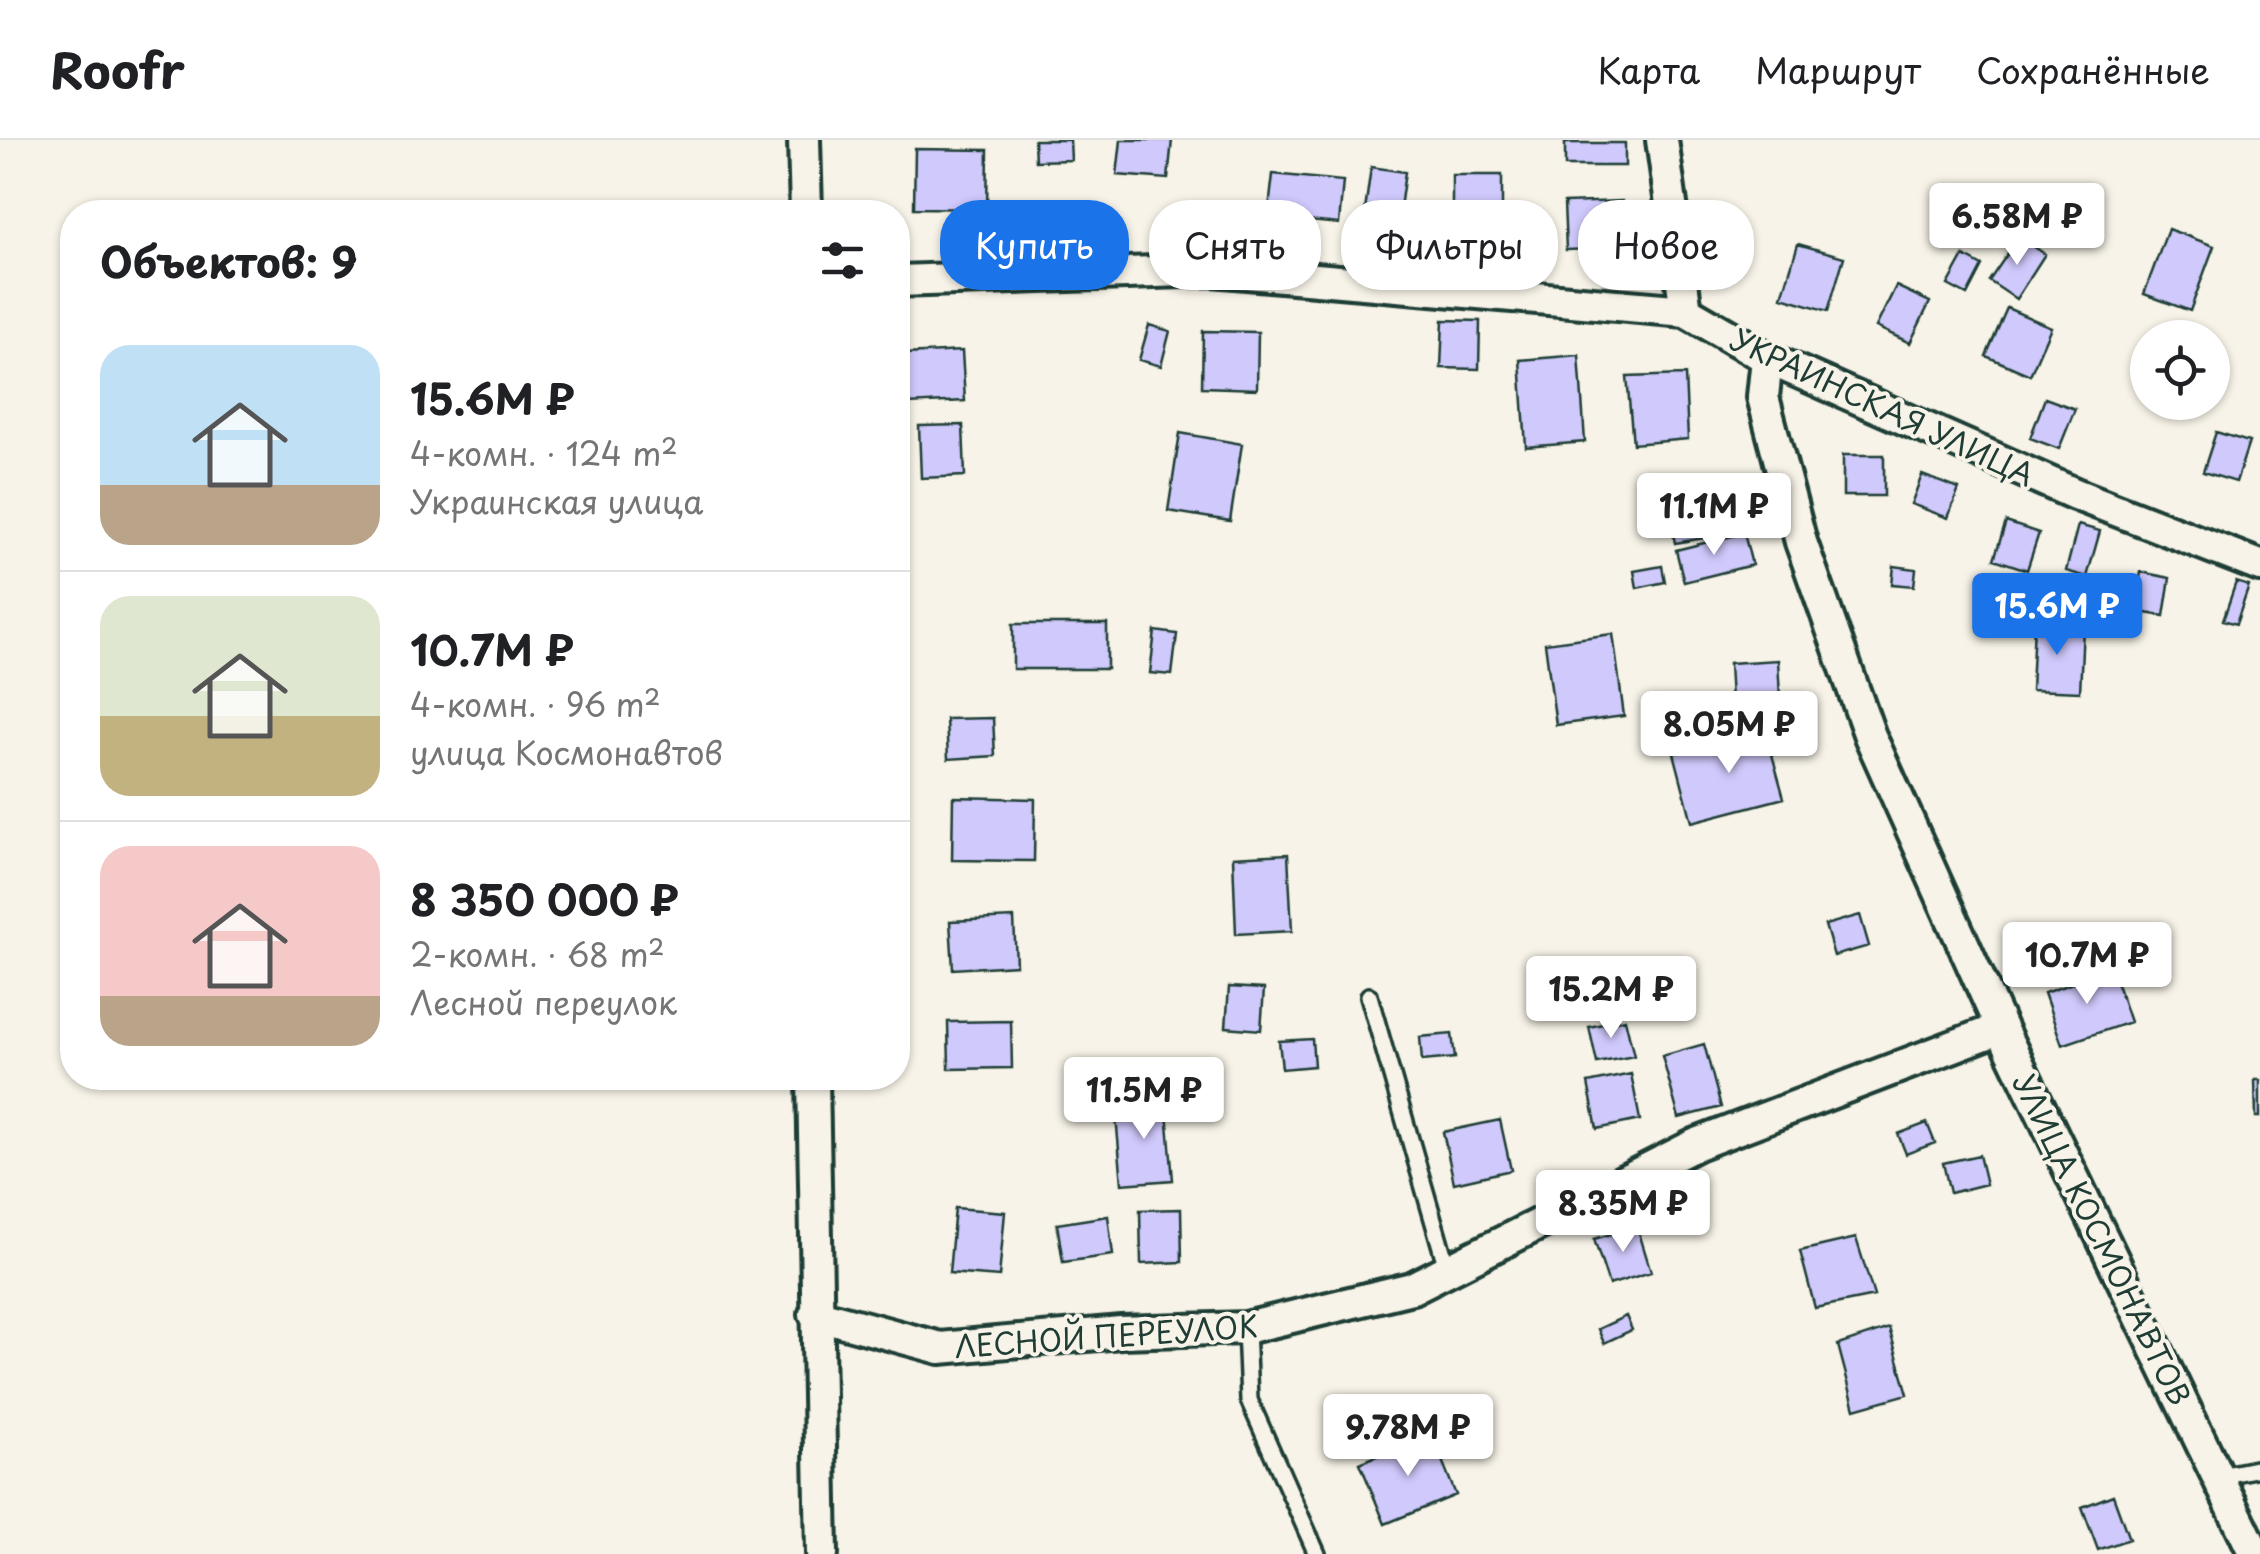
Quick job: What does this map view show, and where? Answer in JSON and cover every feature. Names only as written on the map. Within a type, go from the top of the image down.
[{"type":"street","points":[[804,140],[806,200]]},
{"type":"street","points":[[1662,140],[1686,311]]},
{"type":"street","name":"УКРАИНСКАЯ УЛИЦА","points":[[910,281],[1212,270],[1686,311],[1767,358],[2076,494],[2260,566]]},
{"type":"street","name":"УЛИЦА КОСМОНАВТОВ","points":[[1767,358],[1762,396],[1801,542],[1870,736],[2000,1028],[2255,1554]]},
{"type":"street","name":"ЛЕСНОЙ ПЕРЕУЛОК","points":[[815,1314],[940,1348],[1121,1332],[1246,1328],[1412,1288],[1697,1144],[2000,1028]]},
{"type":"street","points":[[814,1090],[822,1554]]},
{"type":"lane","points":[[1370,996],[1447,1268]]},
{"type":"lane","points":[[1246,1328],[1249,1400],[1317,1554]]},
{"type":"lane","points":[[2220,1476],[2260,1468]]},
{"type":"building","points":[[1034,140],[1070,140],[1071,160],[1035,161]]},
{"type":"building","points":[[1121,140],[1172,140],[1168,179],[1117,175]]},
{"type":"building","points":[[1565,143],[1625,143],[1625,166],[1565,166]]},
{"type":"building","points":[[915,149],[988,150],[987,200],[940,200],[940,208],[914,208]]},
{"type":"building","points":[[1371,167],[1405,172],[1401,200],[1366,200]]},
{"type":"building","points":[[1273,174],[1343,181],[1339,224],[1321,222],[1321,200],[1270,200]]},
{"type":"building","points":[[1452,175],[1502,175],[1502,200],[1452,200]]},
{"type":"building","points":[[1564,203],[1578,203],[1578,250],[1566,250]]},
{"type":"building","points":[[2168,229],[2214,246],[2190,311],[2144,294]]},
{"type":"building","points":[[2019,237],[2045,254],[2016,299],[1989,281]]},
{"type":"building","points":[[1798,244],[1844,257],[1828,311],[1782,297]]},
{"type":"building","points":[[1964,256],[1982,266],[1967,295],[1948,285]]},
{"type":"building","points":[[1896,286],[1930,302],[1910,343],[1876,327]]},
{"type":"building","points":[[2007,308],[2051,327],[2030,375],[1986,356]]},
{"type":"building","points":[[1443,320],[1480,321],[1479,369],[1441,368]]},
{"type":"building","points":[[1149,325],[1170,331],[1161,366],[1139,360]]},
{"type":"building","points":[[1203,331],[1258,332],[1257,389],[1202,387]]},
{"type":"building","points":[[962,351],[965,401],[910,404],[910,354]]},
{"type":"building","points":[[1579,355],[1585,442],[1526,447],[1520,360]]},
{"type":"building","points":[[1685,375],[1688,439],[1633,444],[1627,377]]},
{"type":"building","points":[[2045,398],[2075,409],[2059,449],[2030,438]]},
{"type":"building","points":[[963,425],[965,476],[921,478],[919,426]]},
{"type":"building","points":[[2216,432],[2249,442],[2236,482],[2203,472]]},
{"type":"building","points":[[1180,433],[1242,444],[1230,521],[1168,511]]},
{"type":"building","points":[[1843,455],[1884,455],[1884,496],[1843,496]]},
{"type":"building","points":[[1922,475],[1959,489],[1948,518],[1911,504]]},
{"type":"building","points":[[1723,505],[1728,534],[1675,543],[1669,514]]},
{"type":"building","points":[[2006,522],[2039,533],[2027,570],[1994,559]]},
{"type":"building","points":[[2078,525],[2100,531],[2087,577],[2066,571]]},
{"type":"building","points":[[1744,533],[1752,565],[1684,582],[1676,550]]},
{"type":"building","points":[[1662,566],[1665,582],[1637,588],[1634,571]]},
{"type":"building","points":[[1894,566],[1916,569],[1914,586],[1892,584]]},
{"type":"building","points":[[2141,572],[2170,578],[2164,616],[2134,611]]},
{"type":"building","points":[[2236,582],[2249,586],[2236,624],[2223,620]]},
{"type":"building","points":[[2007,594],[2010,619],[1992,621],[1989,595]]},
{"type":"building","points":[[1013,624],[1107,624],[1107,669],[1013,669]]},
{"type":"building","points":[[2034,624],[2083,627],[2080,692],[2031,690]]},
{"type":"building","points":[[1155,631],[1177,634],[1172,675],[1150,673]]},
{"type":"building","points":[[1613,634],[1624,716],[1556,725],[1545,643]]},
{"type":"building","points":[[1778,660],[1780,698],[1731,701],[1729,663]]},
{"type":"building","points":[[993,718],[995,756],[948,759],[946,719]]},
{"type":"building","points":[[1765,729],[1784,798],[1692,822],[1674,753]]},
{"type":"building","points":[[953,797],[1035,799],[1034,861],[952,860]]},
{"type":"building","points":[[1288,854],[1292,931],[1236,934],[1233,857]]},
{"type":"building","points":[[1860,915],[1869,946],[1834,956],[1825,925]]},
{"type":"building","points":[[1014,918],[1016,965],[953,969],[950,921]]},
{"type":"building","points":[[2112,969],[2130,1022],[2062,1045],[2044,993]]},
{"type":"building","points":[[1229,987],[1264,989],[1261,1030],[1226,1027]]},
{"type":"building","points":[[1625,1019],[1634,1056],[1597,1063],[1589,1027]]},
{"type":"building","points":[[1011,1021],[1012,1068],[949,1069],[948,1022]]},
{"type":"building","points":[[1452,1034],[1455,1058],[1422,1061],[1420,1037]]},
{"type":"building","points":[[1312,1039],[1314,1066],[1282,1069],[1279,1041]]},
{"type":"building","points":[[1704,1044],[1721,1107],[1679,1118],[1662,1056]]},
{"type":"building","points":[[1631,1074],[1640,1120],[1597,1129],[1588,1083]]},
{"type":"building","points":[[2255,1080],[2260,1080],[2260,1117],[2256,1117]]},
{"type":"building","points":[[1166,1100],[1173,1180],[1122,1184],[1115,1105]]},
{"type":"building","points":[[1500,1120],[1511,1170],[1454,1183],[1443,1132]]},
{"type":"building","points":[[1927,1123],[1935,1143],[1906,1154],[1898,1134]]},
{"type":"building","points":[[1979,1155],[1986,1184],[1950,1193],[1943,1163]]},
{"type":"building","points":[[955,1208],[1005,1212],[999,1277],[949,1273]]},
{"type":"building","points":[[1181,1209],[1182,1262],[1141,1264],[1140,1210]]},
{"type":"building","points":[[1108,1216],[1113,1255],[1063,1262],[1057,1224]]},
{"type":"building","points":[[1637,1226],[1651,1272],[1609,1285],[1594,1239]]},
{"type":"building","points":[[1856,1238],[1874,1296],[1815,1308],[1800,1251]]},
{"type":"building","points":[[1626,1316],[1632,1330],[1604,1343],[1598,1329]]},
{"type":"building","points":[[1889,1328],[1908,1394],[1855,1409],[1838,1345]]},
{"type":"building","points":[[1431,1433],[1456,1495],[1385,1524],[1360,1463]]},
{"type":"building","points":[[2113,1495],[2129,1539],[2098,1550],[2082,1507]]}]
